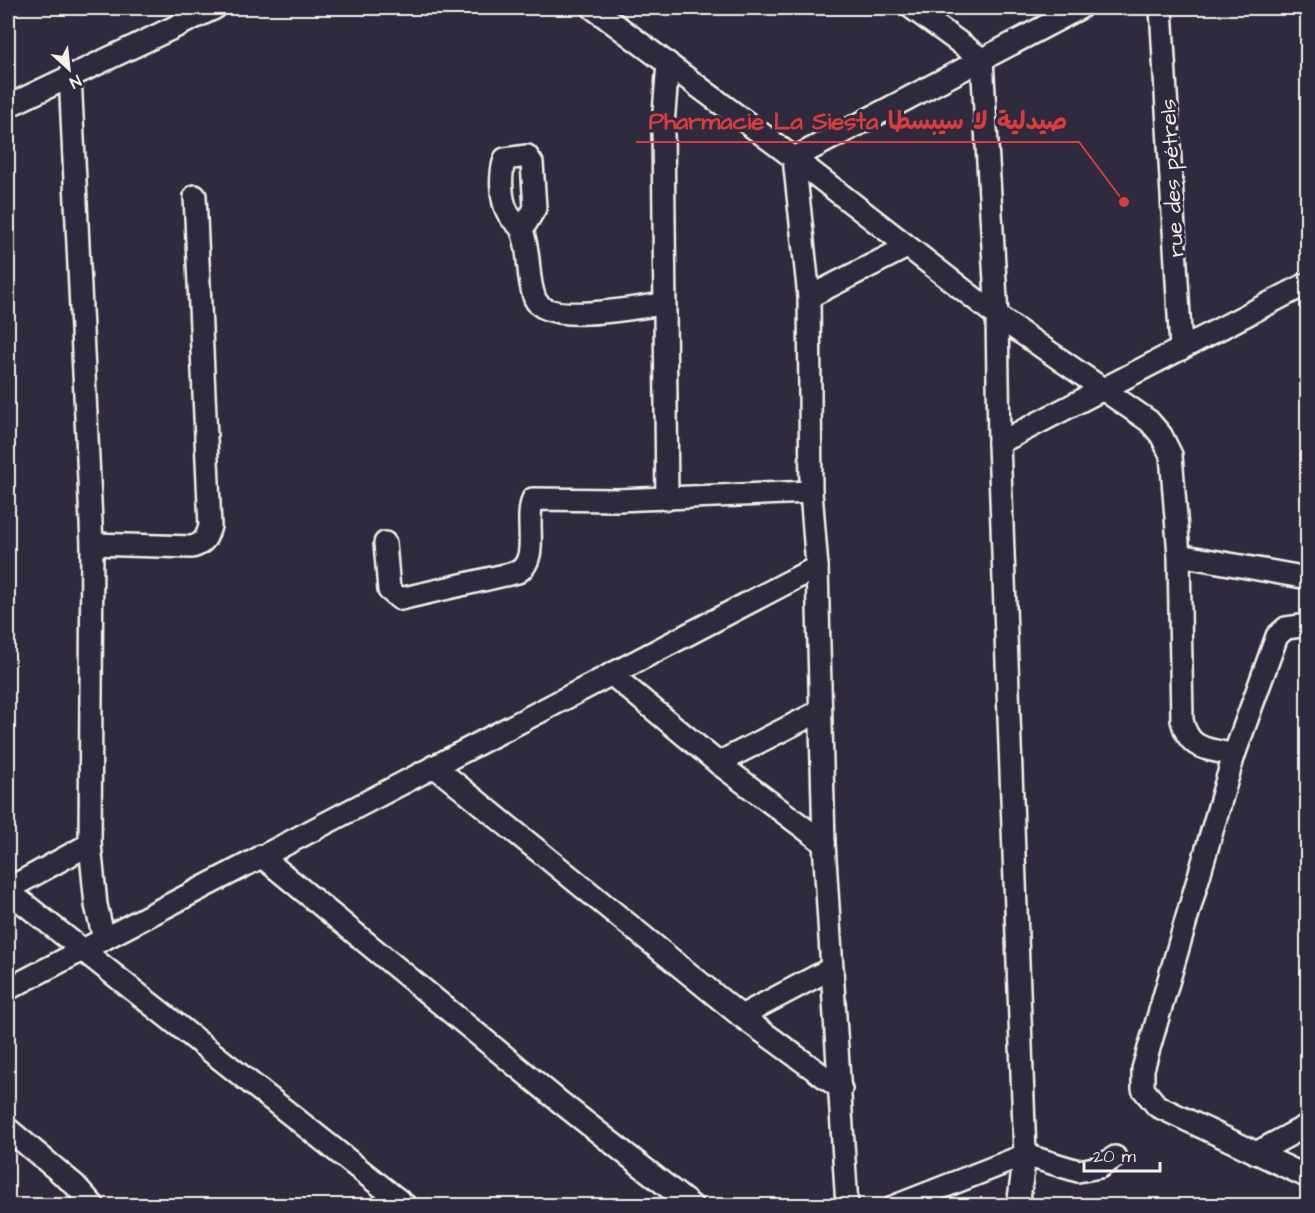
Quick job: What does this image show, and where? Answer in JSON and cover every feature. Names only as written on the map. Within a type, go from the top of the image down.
[{"type":"street","points":[[8,106],[70,74],[215,8]]},
{"type":"street","points":[[593,8],[794,158],[997,316],[1149,421],[1171,455],[1179,555],[1180,711],[1183,727],[1187,737],[1195,744],[1234,755]]},
{"type":"street","points":[[912,8],[982,59]]},
{"type":"street","points":[[794,158],[1080,8]]},
{"type":"street","name":"rue des pétrels","points":[[1161,8],[1181,350]]},
{"type":"street","points":[[982,59],[997,316],[999,443],[1025,1155],[1018,1206]]},
{"type":"street","points":[[667,499],[663,304],[663,125],[668,63]]},
{"type":"street","points":[[70,74],[92,544],[90,844],[96,905],[104,939]]},
{"type":"street","points":[[794,158],[809,297],[811,492],[817,567],[824,843],[841,1089],[842,1203]]},
{"type":"street","points":[[92,544],[192,547],[203,542],[208,536],[210,526],[195,196]]},
{"type":"street","points":[[522,230],[530,280],[536,301],[542,307],[553,312],[573,313],[663,304]]},
{"type":"street","points":[[809,297],[907,247]]},
{"type":"street","points":[[999,443],[1308,283]]},
{"type":"street","points":[[385,543],[389,590],[400,599],[518,572],[525,567],[530,559],[528,511],[533,499],[667,499],[811,492]]},
{"type":"street","points":[[1179,555],[1308,578]]},
{"type":"street","points":[[8,989],[817,567]]},
{"type":"street","points":[[1308,625],[1286,627],[1277,636],[1234,755],[1143,1069],[1143,1089],[1157,1106],[1308,1177]]},
{"type":"street","points":[[611,674],[718,763],[824,843]]},
{"type":"street","points":[[718,763],[820,711]]},
{"type":"street","points":[[434,766],[741,1016],[841,1089]]},
{"type":"street","points":[[90,844],[8,890],[406,1206]]},
{"type":"street","points":[[261,856],[560,1102],[692,1206]]},
{"type":"street","points":[[741,1016],[832,968]]},
{"type":"street","points":[[1256,1153],[1308,1125]]},
{"type":"street","points":[[8,1129],[75,1185],[94,1206]]},
{"type":"street","points":[[895,1206],[1025,1155],[1078,1171],[1100,1167],[1115,1157]]},
{"type":"place","name":"Pharmacie La Siesta صيدلية لا سيبسطا","points":[[1124,202]]}]
